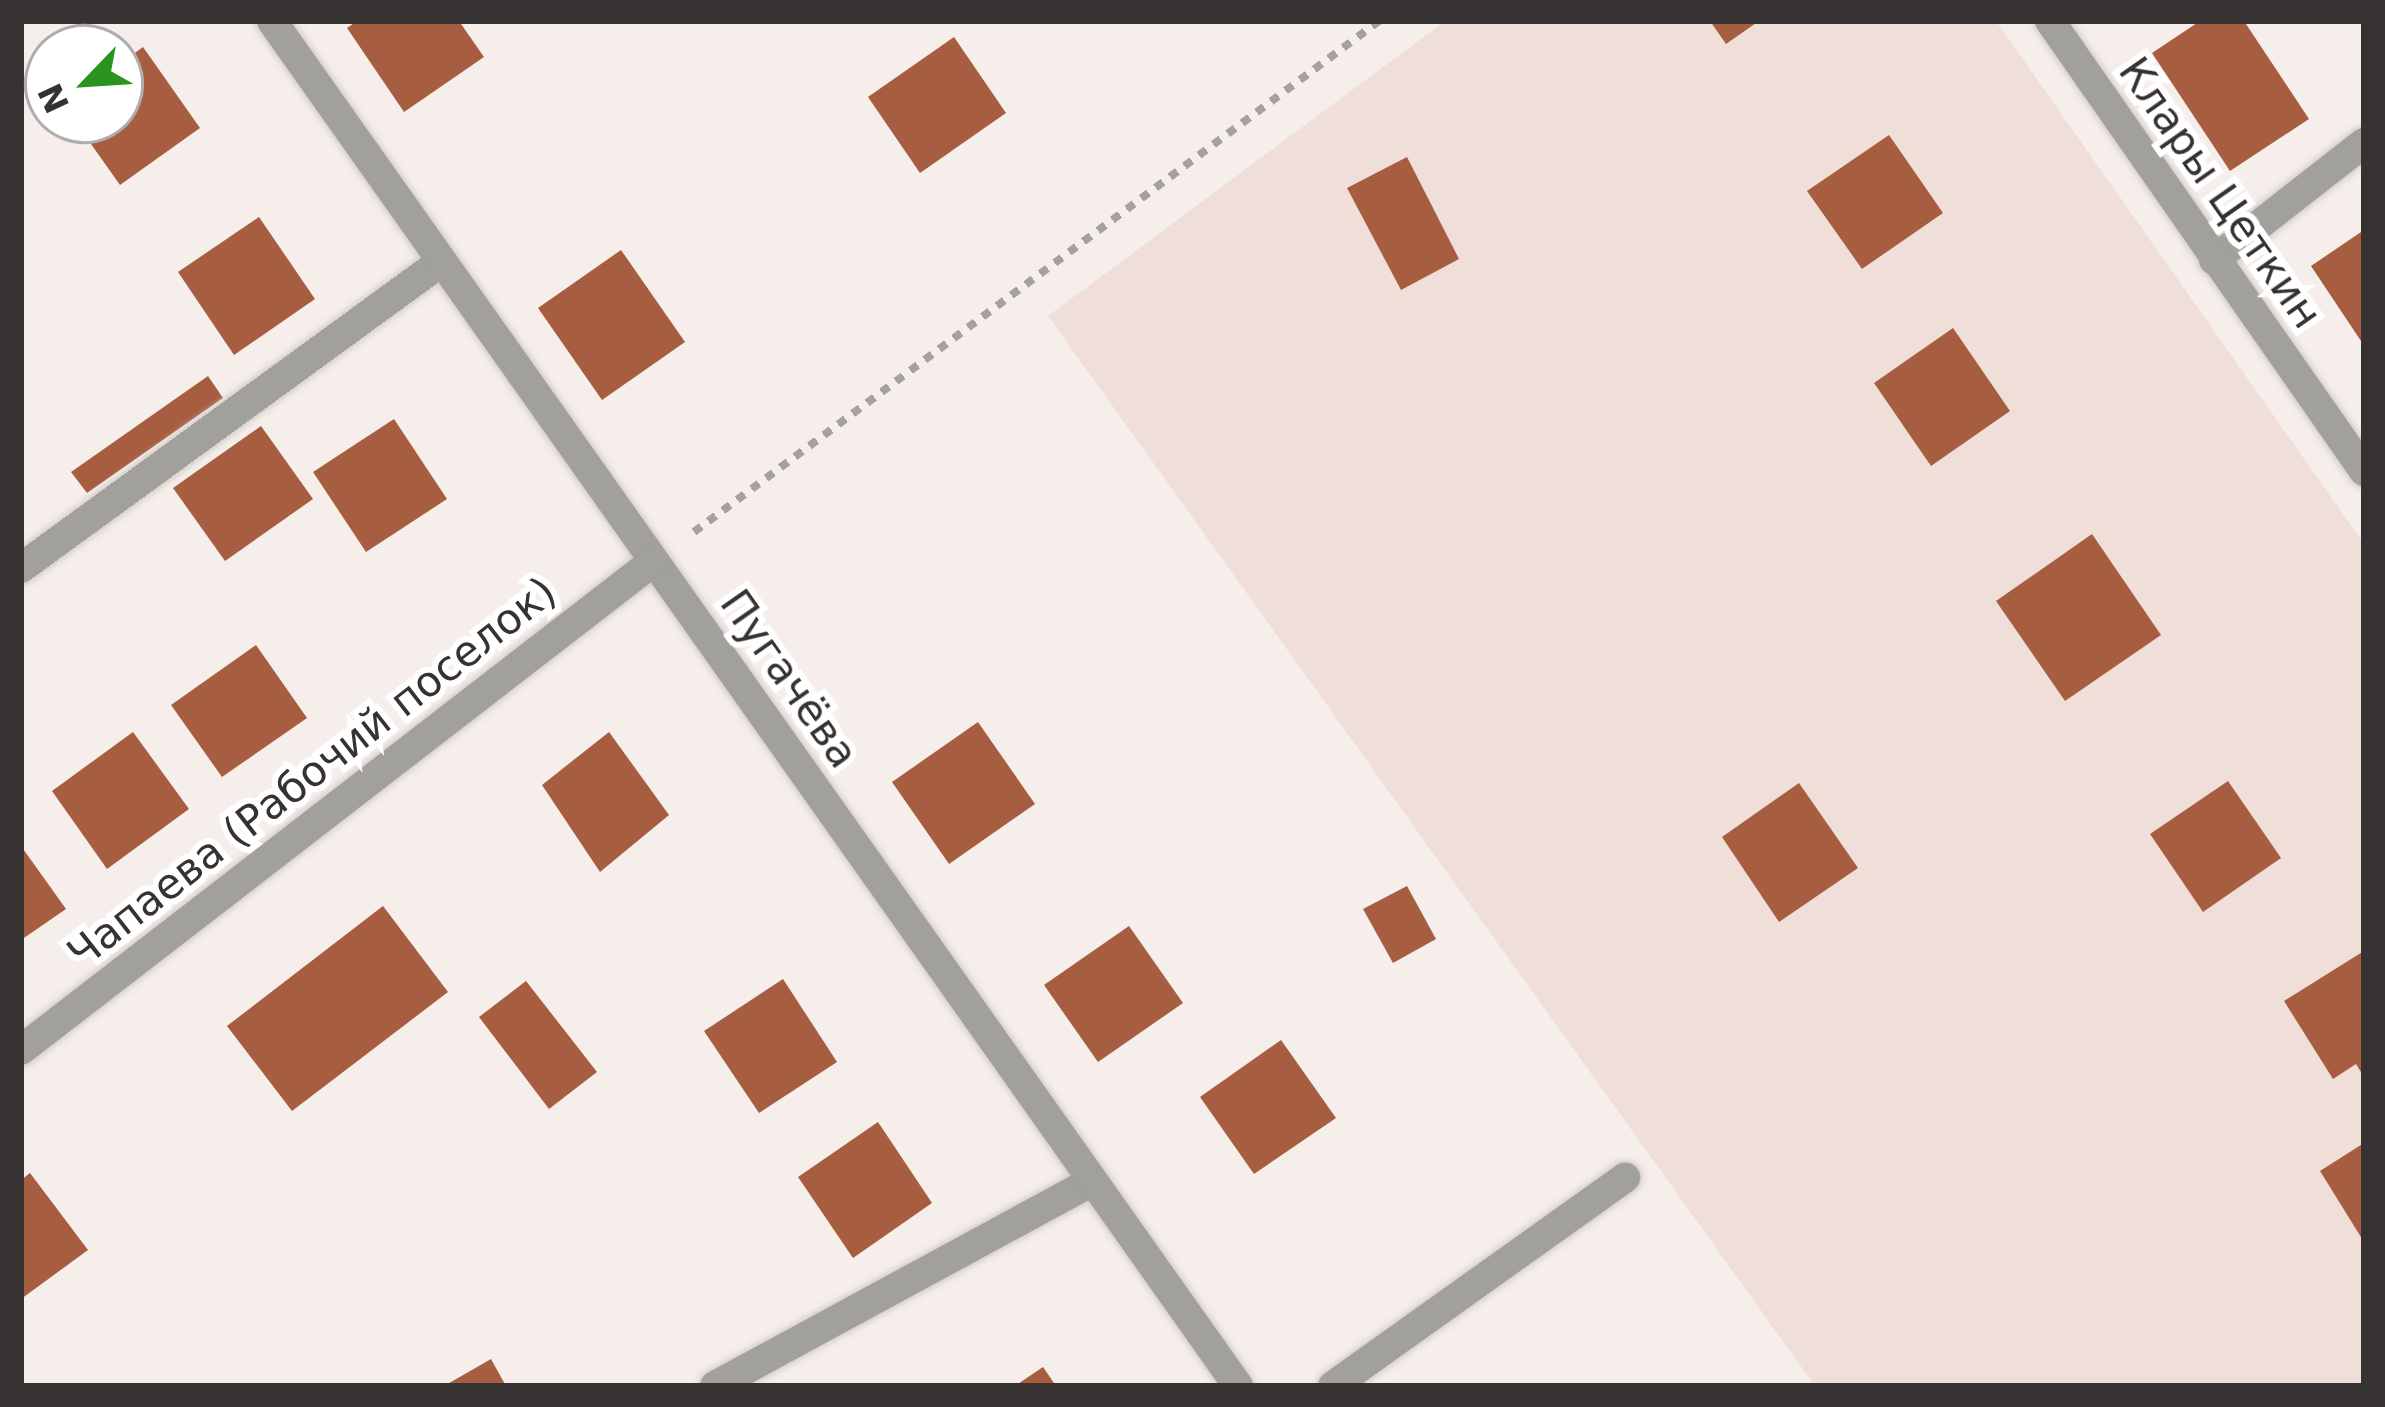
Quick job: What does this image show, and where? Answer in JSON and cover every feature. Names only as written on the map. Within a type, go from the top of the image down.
[{"type":"street","name":"Пугачёва","points":[[272,21],[1238,1386]]},
{"type":"street","name":"Клары Цеткин","points":[[2050,21],[2364,471]]},
{"type":"street","points":[[2214,260],[2364,143]]},
{"type":"street","points":[[21,568],[442,262]]},
{"type":"street","name":"Чапаева (Рабочий поселок)","points":[[21,1050],[654,561]]},
{"type":"street","points":[[1333,1386],[1625,1178]]},
{"type":"street","points":[[715,1386],[1093,1181]]},
{"type":"path","points":[[654,561],[1379,21]]},
{"type":"shaded area","points":[[1445,21],[1996,21],[2364,544],[2364,1386],[1815,1386],[1048,316]]},
{"type":"building","points":[[357,21],[459,21],[484,57],[404,112],[347,28]]},
{"type":"building","points":[[1710,21],[1759,21],[1726,44]]},
{"type":"building","points":[[2200,21],[2244,21],[2309,119],[2230,171],[2152,53]]},
{"type":"building","points":[[954,37],[1006,113],[920,173],[868,97]]},
{"type":"building","points":[[144,48],[200,128],[120,185],[91,144],[144,144]]},
{"type":"building","points":[[1889,135],[1943,213],[1862,269],[1807,191]]},
{"type":"building","points":[[1407,157],[1459,259],[1401,290],[1347,188]]},
{"type":"building","points":[[259,217],[315,299],[234,355],[178,272]]},
{"type":"building","points":[[2364,230],[2364,339],[2361,341],[2311,266]]},
{"type":"building","points":[[621,250],[685,342],[602,400],[538,308]]},
{"type":"building","points":[[1953,328],[2010,411],[1931,466],[1874,383]]},
{"type":"building","points":[[208,376],[223,398],[87,493],[71,472]]},
{"type":"building","points":[[394,419],[447,499],[366,552],[313,472]]},
{"type":"building","points":[[261,426],[313,499],[225,561],[173,488]]},
{"type":"building","points":[[2092,534],[2161,635],[2065,701],[1996,601]]},
{"type":"building","points":[[256,645],[307,718],[222,777],[171,705]]},
{"type":"building","points":[[978,722],[1035,804],[949,864],[892,782]]},
{"type":"building","points":[[133,732],[189,809],[107,869],[52,791]]},
{"type":"building","points":[[609,732],[669,815],[600,872],[542,785]]},
{"type":"building","points":[[2228,781],[2281,858],[2203,912],[2150,834]]},
{"type":"building","points":[[1799,783],[1858,868],[1779,922],[1722,837]]},
{"type":"building","points":[[21,846],[66,909],[21,940]]},
{"type":"building","points":[[1407,886],[1436,939],[1393,963],[1363,909]]},
{"type":"building","points":[[383,906],[448,992],[292,1111],[227,1026]]},
{"type":"building","points":[[1129,926],[1183,1003],[1098,1062],[1044,985]]},
{"type":"building","points":[[2364,951],[2364,1077],[2356,1064],[2333,1079],[2284,1001]]},
{"type":"building","points":[[783,979],[837,1062],[759,1113],[704,1031]]},
{"type":"building","points":[[526,981],[597,1072],[549,1109],[479,1017]]},
{"type":"building","points":[[1281,1040],[1336,1118],[1254,1174],[1200,1097]]},
{"type":"building","points":[[878,1122],[932,1203],[853,1258],[798,1177]]},
{"type":"building","points":[[2364,1143],[2364,1242],[2320,1171]]},
{"type":"building","points":[[30,1173],[88,1250],[21,1299],[21,1180]]},
{"type":"building","points":[[491,1359],[506,1386],[444,1386]]},
{"type":"building","points":[[1043,1367],[1056,1386],[1015,1386]]}]
